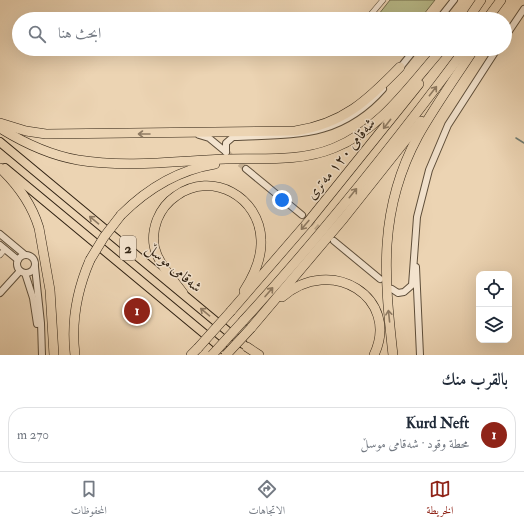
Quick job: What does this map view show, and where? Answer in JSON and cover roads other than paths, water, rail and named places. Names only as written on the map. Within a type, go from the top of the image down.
[{"type":"highway","points":[[473,12],[481,0]]},
{"type":"highway","points":[[493,12],[502,0]]},
{"type":"highway","points":[[496,12],[502,0]]},
{"type":"highway","points":[[0,128],[40,149],[78,160],[99,162],[140,163],[284,158],[323,152],[334,148],[360,134],[394,104],[436,56]]},
{"type":"highway","name":"شەقامی ١٢٠ مەتری","points":[[191,355],[231,311],[343,179],[440,56]]},
{"type":"highway","name":"شەقامی ١٢٠ مەتری","points":[[212,355],[324,228],[460,56]]},
{"type":"highway","points":[[394,355],[385,267],[387,237],[392,206],[404,165],[415,142],[469,56]]},
{"type":"highway","points":[[0,123],[26,131],[46,134],[282,132],[315,127],[341,117],[378,91],[400,67]]},
{"type":"highway","points":[[226,355],[259,319],[405,143],[456,76]]},
{"type":"highway","name":"شەقامی موسڵ","points":[[0,142],[256,355]]},
{"type":"highway","points":[[75,355],[74,332],[76,307],[80,289],[90,260],[104,237],[121,215],[154,187],[180,174],[207,166],[266,158]]},
{"type":"highway","name":"شەقامی موسڵ","points":[[0,164],[230,355]]},
{"type":"highway","points":[[0,168],[20,190],[36,218],[43,246],[50,290],[54,355]]},
{"type":"highway","points":[[183,293],[156,254],[154,233],[158,218],[168,202],[185,191],[206,185],[226,189],[240,196],[252,210],[258,224],[261,239],[260,253],[252,275],[231,311]]},
{"type":"highway","points":[[259,319],[285,294],[302,284],[325,279],[343,281],[360,290],[366,296],[376,314],[379,334],[374,355]]},
{"type":"highway","points":[[247,347],[260,355]]},
{"type":"street","points":[[373,12],[383,0]]},
{"type":"street","points":[[445,12],[454,0]]},
{"type":"street","points":[[512,27],[524,9]]},
{"type":"street","points":[[172,134],[204,136],[226,152],[226,143],[233,137],[299,134],[320,130],[343,121],[372,101],[409,56]]},
{"type":"street","points":[[392,289],[398,293],[404,292],[412,284],[415,239],[421,199],[429,170],[457,109],[492,56]]},
{"type":"street","points":[[246,169],[302,215]]},
{"type":"street","points":[[0,234],[24,254],[33,257],[41,323],[42,355]]},
{"type":"street","points":[[415,239],[420,355]]},
{"type":"street","points":[[334,241],[380,280]]},
{"type":"street","points":[[0,255],[2,247],[18,260]]},
{"type":"street","points":[[24,254],[18,260],[17,266],[22,272],[31,291],[37,320],[38,355]]},
{"type":"street","points":[[0,293],[22,272],[32,271],[35,267]]},
{"type":"waterway","points":[[516,138],[524,143]]},
{"type":"tunnel","points":[[226,152],[246,169]]},
{"type":"tunnel","points":[[302,215],[324,233]]},
{"type":"place","name":"Kurd Neft","points":[[137,311]]}]
